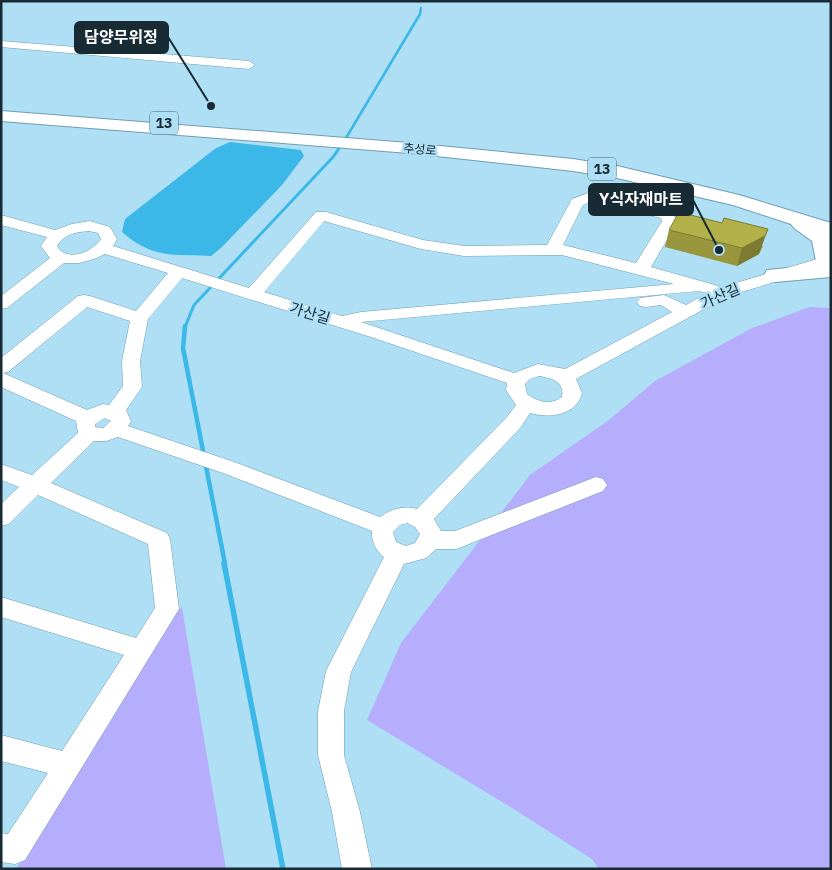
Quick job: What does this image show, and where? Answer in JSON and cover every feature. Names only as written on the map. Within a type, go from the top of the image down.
[{"type":"main road","name":"추성로","points":[[1,111],[368,142],[518,158],[617,172],[739,200],[831,230]]},
{"type":"main road","name":"추성로","points":[[1,116],[326,138]]},
{"type":"main road","name":"추성로","points":[[368,142],[515,150],[614,164],[737,189],[831,218]]},
{"type":"main road","points":[[775,275],[830,264],[824,241],[814,231],[785,215]]},
{"type":"street","points":[[1,44],[248,65]]},
{"type":"street","points":[[553,249],[577,202],[588,197],[666,215],[670,221],[641,269]]},
{"type":"street","points":[[252,295],[321,215],[421,244],[464,251],[504,252],[553,249],[641,269],[722,292]]},
{"type":"street","points":[[1,220],[56,235]]},
{"type":"street","points":[[97,227],[108,234],[108,244],[104,248],[89,256],[61,258],[50,251],[49,246],[56,235],[72,228],[97,227]]},
{"type":"street","name":"가산길","points":[[104,248],[380,334],[516,380]]},
{"type":"street","points":[[1,304],[61,258]]},
{"type":"street","points":[[115,420],[133,387],[132,361],[139,318],[178,271]]},
{"type":"street","name":"가산길","points":[[564,378],[722,292],[775,275]]},
{"type":"street","points":[[339,322],[362,317],[700,286]]},
{"type":"street","points":[[1,368],[84,300],[139,318]]},
{"type":"street","points":[[380,334],[404,322],[664,300],[686,312]]},
{"type":"street","points":[[538,370],[557,373],[564,378],[573,390],[569,402],[562,406],[544,409],[526,404],[515,393],[514,386],[516,380],[529,372],[538,370]]},
{"type":"street","points":[[1,379],[89,426]]},
{"type":"street","points":[[421,519],[514,422],[526,404]]},
{"type":"street","points":[[1,518],[35,485],[103,411],[115,420],[167,445],[384,527]]},
{"type":"street","points":[[1,472],[158,539],[167,609],[15,850],[1,846]]},
{"type":"street","points":[[431,540],[456,540],[596,485]]},
{"type":"street","points":[[400,516],[421,519],[430,528],[431,540],[421,551],[414,554],[397,553],[390,550],[382,539],[384,527],[388,522],[400,516]]},
{"type":"street","points":[[357,869],[346,812],[331,755],[331,711],[338,671],[397,553]]},
{"type":"street","points":[[1,607],[141,650]]},
{"type":"street","points":[[1,748],[68,766]]},
{"type":"shaded area","points":[[810,307],[831,308],[831,869],[599,869],[592,859],[367,720],[401,643],[530,475],[609,420],[655,381],[752,328]]},
{"type":"shaded area","points":[[182,608],[226,869],[16,869],[173,611]]},
{"type":"water","points":[[230,142],[301,150],[304,156],[282,185],[221,248],[211,256],[174,255],[144,247],[122,232],[125,219],[216,148]]},
{"type":"building","points":[[679,212],[722,223],[724,218],[768,229],[765,236],[742,248],[669,230]]},
{"type":"waterway","points":[[343,143],[420,14],[421,8]]},
{"type":"waterway","points":[[185,327],[194,305],[334,156],[343,142]]},
{"type":"waterway","points":[[185,326],[183,348],[225,564]]},
{"type":"waterway","points":[[224,563],[283,869]]},
{"type":"place","name":"담양무위정","points":[[211,106]]},
{"type":"place","name":"Y식자재마트","points":[[719,250]]}]
